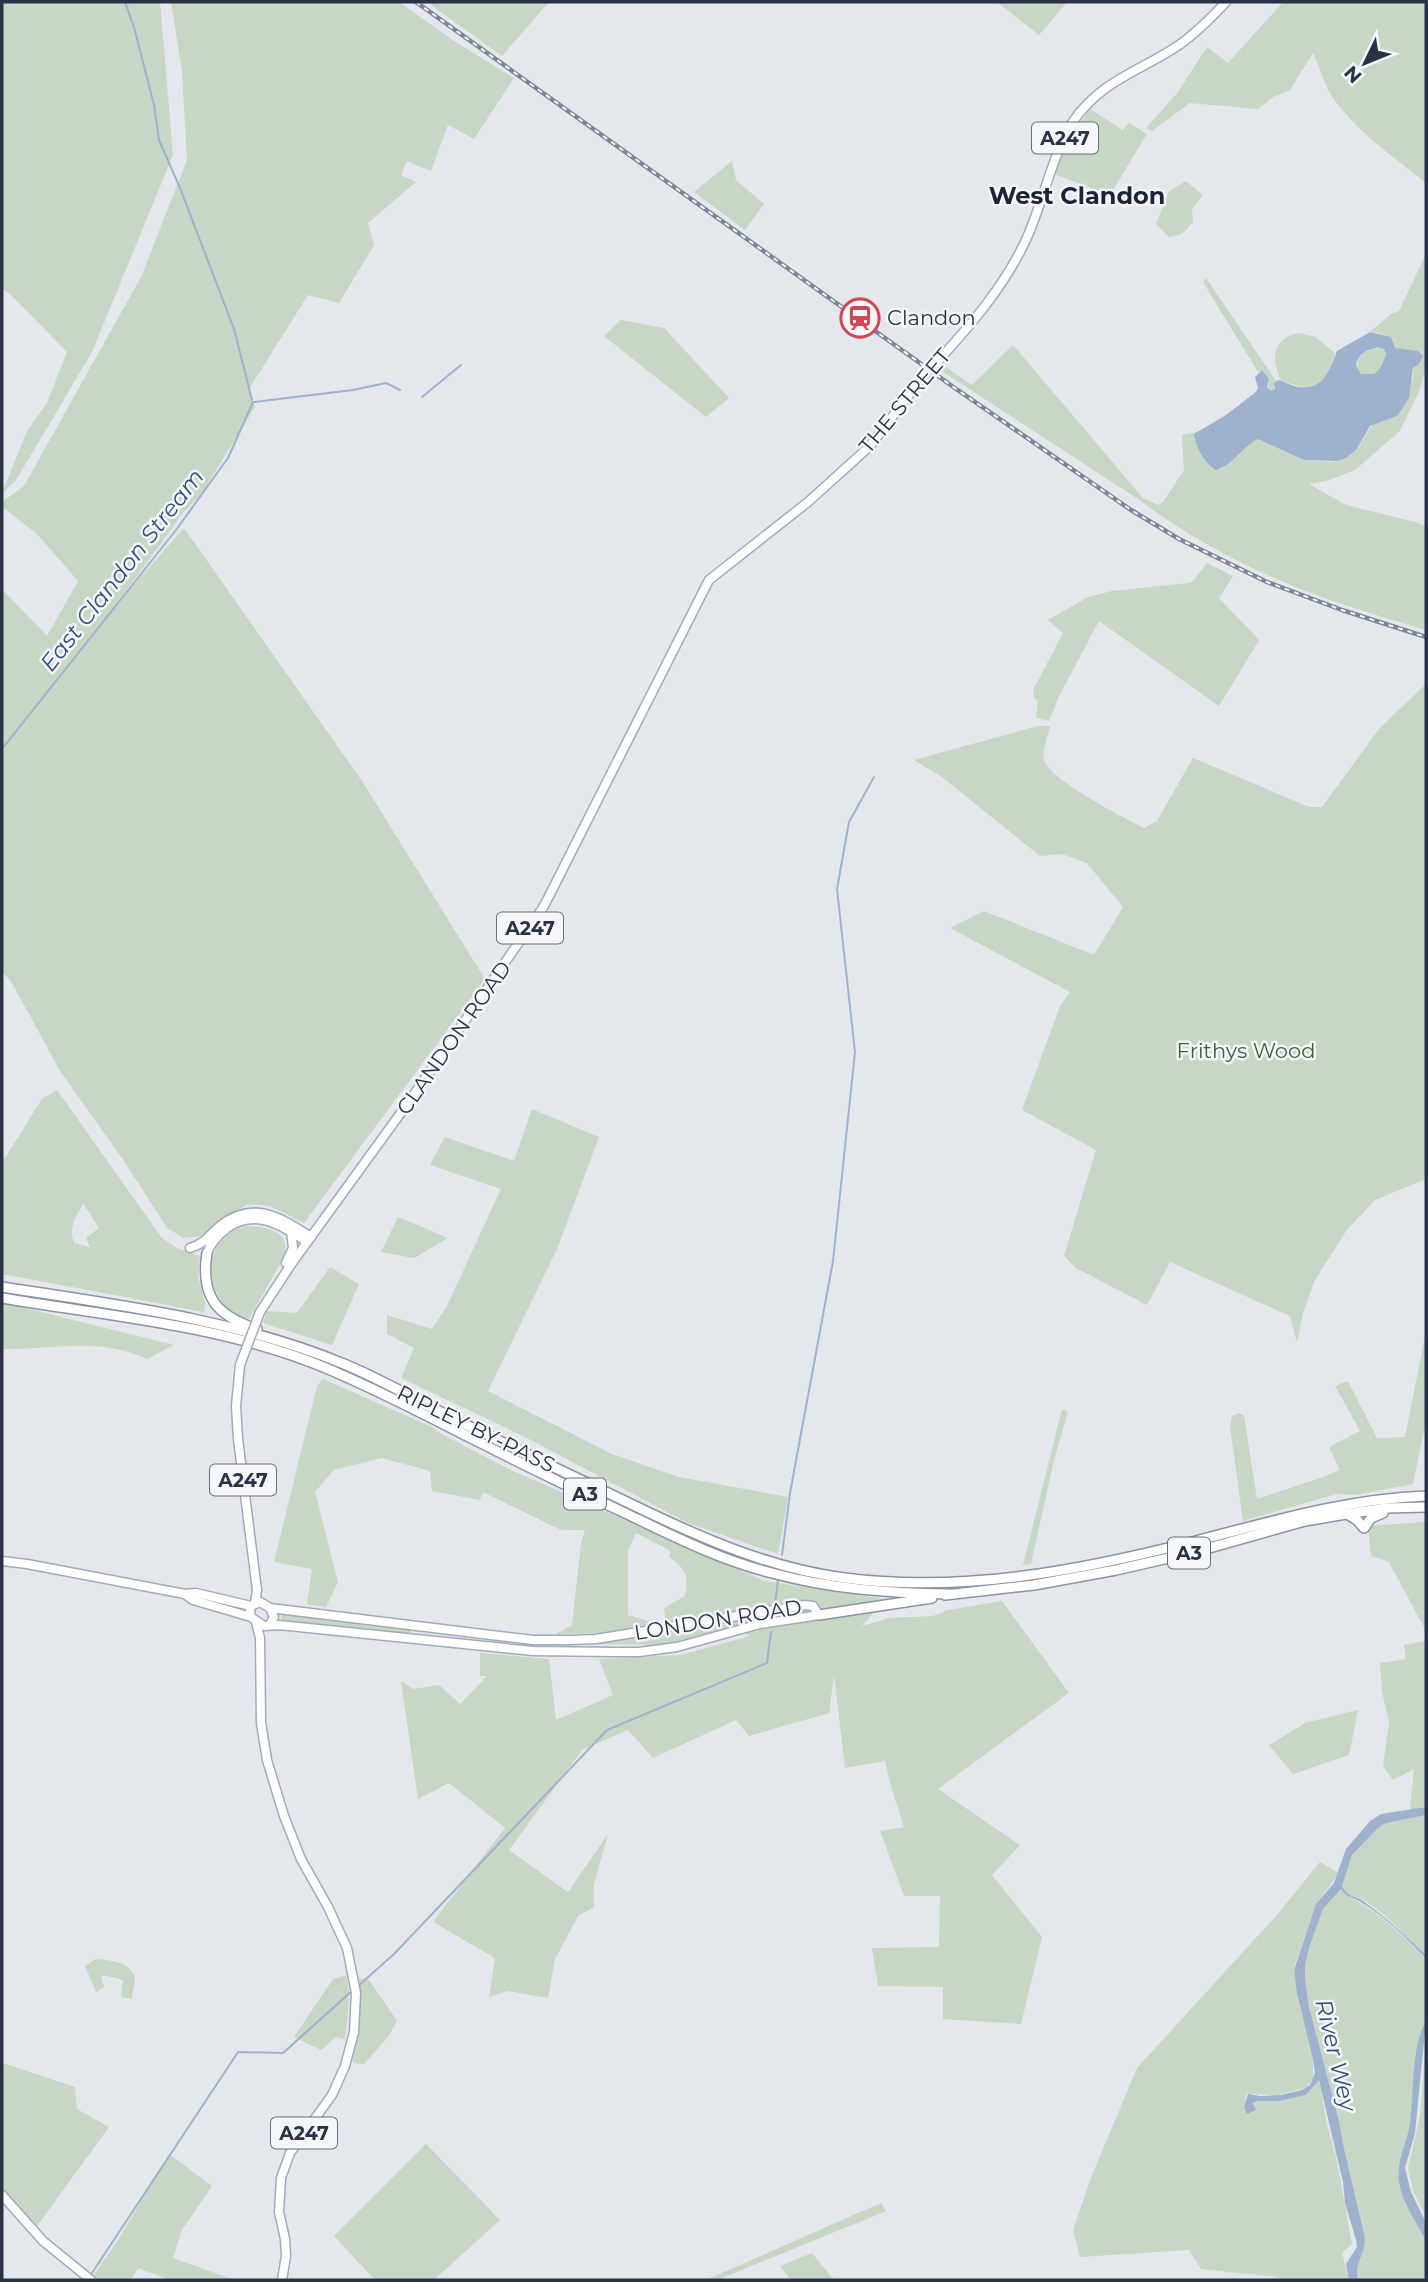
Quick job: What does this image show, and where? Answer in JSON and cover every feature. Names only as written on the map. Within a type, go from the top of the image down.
[{"type":"highway","points":[[207,1253],[204,1273],[208,1291],[216,1306],[225,1315],[245,1325],[292,1339],[322,1355]]},
{"type":"highway","name":"RIPLEY BY-PASS","points":[[2,1287],[186,1318],[260,1335],[322,1355],[691,1533],[745,1554],[799,1570],[842,1577],[931,1584],[985,1581],[1110,1561],[1308,1511],[1384,1499],[1426,1496]]},
{"type":"highway","name":"RIPLEY BY-PASS","points":[[2,1298],[197,1331],[257,1345],[318,1365],[687,1543],[752,1567],[836,1587],[949,1594]]},
{"type":"highway","points":[[1346,1514],[1364,1528],[1373,1516],[1412,1507]]},
{"type":"highway","name":"A3","points":[[949,1594],[1083,1577],[1195,1552],[1304,1521],[1387,1508],[1426,1507]]},
{"type":"highway","points":[[819,1615],[949,1594]]},
{"type":"main road","name":"THE STREET","points":[[706,586],[709,580],[808,502],[870,446],[925,375],[984,307],[1011,268],[1029,233],[1072,123],[1107,86],[1178,46],[1226,2]]},
{"type":"main road","name":"CLANDON ROAD","points":[[260,1605],[236,1406],[240,1366],[260,1312],[544,906],[706,586]]},
{"type":"main road","points":[[190,1248],[207,1240],[233,1217],[250,1213],[276,1216],[309,1239]]},
{"type":"main road","points":[[207,1253],[219,1234],[240,1221],[272,1221],[309,1239]]},
{"type":"main road","points":[[279,1282],[293,1248],[291,1231]]},
{"type":"main road","points":[[2,1561],[185,1594]]},
{"type":"main road","name":"LONDON ROAD","points":[[196,1593],[260,1605],[533,1640],[596,1639],[805,1605],[813,1606],[819,1615],[760,1624],[694,1643],[639,1652],[533,1651],[269,1625],[193,1600],[185,1594],[196,1593]]},
{"type":"main road","points":[[254,1620],[250,1611],[260,1605],[274,1617],[260,1637]]},
{"type":"main road","name":"A247","points":[[254,1620],[260,1637],[260,1708],[267,1760],[284,1816],[301,1859],[347,1948],[355,1989],[354,2032],[345,2066],[332,2095],[290,2153],[281,2178],[279,2211],[286,2256],[282,2280]]},
{"type":"main road","points":[[2,2195],[43,2241],[90,2280]]},
{"type":"green space","points":[[2,2],[160,2],[173,155],[92,352],[16,480],[2,493],[27,431],[47,403],[67,352],[2,289]]},
{"type":"green space","points":[[171,2],[399,2],[454,41],[514,78],[474,139],[448,125],[431,171],[407,161],[401,175],[416,182],[368,223],[374,245],[339,303],[308,295],[249,389],[255,407],[202,493],[183,513],[115,606],[184,528],[362,781],[485,979],[304,1223],[270,1206],[248,1204],[222,1219],[201,1236],[184,1238],[167,1228],[124,1161],[60,1071],[12,983],[2,971],[2,589],[47,636],[78,581],[36,533],[2,507],[2,502],[24,486],[141,277],[187,160],[182,71]]},
{"type":"green space","points":[[427,2],[549,2],[502,56]]},
{"type":"green space","points":[[997,2],[1067,2],[1039,35]]},
{"type":"green space","points":[[1283,2],[1426,2],[1426,183],[1376,144],[1353,122],[1330,93],[1313,53],[1290,90],[1273,97],[1258,109],[1190,103],[1152,131],[1146,128],[1178,92],[1207,47],[1228,63]]},
{"type":"green space","points":[[1090,109],[1123,130],[1129,123],[1147,134],[1110,195],[1054,174],[1070,140]]},
{"type":"green space","points":[[732,161],[736,180],[764,204],[745,230],[694,192]]},
{"type":"green space","points":[[1186,181],[1203,195],[1192,209],[1193,222],[1182,234],[1169,237],[1156,224],[1169,191]]},
{"type":"green space","points":[[1426,254],[1426,367],[1420,389],[1400,431],[1355,470],[1309,484],[1346,505],[1426,527],[1426,630],[1318,596],[1213,548],[937,368],[940,363],[972,385],[1013,345],[1143,498],[1158,505],[1163,502],[1184,470],[1182,435],[1197,432],[1194,438],[1212,468],[1222,469],[1246,446],[1258,439],[1304,460],[1333,462],[1346,458],[1356,450],[1372,425],[1397,416],[1413,380],[1413,368],[1419,364],[1418,351],[1396,348],[1392,339],[1370,332],[1391,314],[1399,311]]},
{"type":"green space","points":[[1206,278],[1276,381],[1274,390],[1268,388],[1269,380],[1262,370],[1258,372],[1203,282]]},
{"type":"green space","points":[[621,320],[664,328],[729,398],[706,417],[604,336]]},
{"type":"green space","points":[[1299,333],[1315,337],[1335,353],[1328,374],[1310,387],[1281,380],[1276,364],[1276,350],[1279,345],[1283,340]]},
{"type":"green space","points":[[1378,347],[1384,349],[1386,354],[1381,367],[1374,374],[1363,375],[1357,369],[1358,358]]},
{"type":"green space","points":[[1207,563],[1233,576],[1219,598],[1259,640],[1219,706],[1099,621],[1059,696],[1049,721],[1036,718],[1038,701],[1034,698],[1033,690],[1063,633],[1048,620],[1088,597],[1112,591],[1189,583]]},
{"type":"green space","name":"Frithys Wood","points":[[1426,684],[1426,1179],[1375,1200],[1346,1231],[1314,1282],[1303,1313],[1297,1343],[1290,1316],[1170,1262],[1147,1305],[1076,1268],[1064,1256],[1096,1150],[1022,1110],[1060,1006],[1070,992],[950,928],[984,911],[1094,955],[1123,907],[1087,863],[1062,854],[1040,856],[942,777],[914,760],[1038,726],[1050,726],[1044,747],[1044,759],[1048,767],[1072,787],[1144,828],[1157,821],[1193,758],[1309,807],[1322,807],[1379,729]]},
{"type":"green space","points":[[57,1090],[162,1238],[177,1248],[200,1256],[198,1277],[205,1302],[204,1312],[2,1275],[2,1157],[5,1158],[42,1099]],"holes":[[[83,1203],[99,1228],[86,1238],[90,1247],[74,1243],[72,1227]]]},
{"type":"green space","points":[[532,1109],[599,1137],[557,1249],[488,1391],[612,1454],[679,1477],[788,1497],[778,1554],[688,1523],[525,1437],[401,1378],[414,1348],[387,1334],[387,1315],[432,1329],[447,1306],[501,1189],[430,1165],[445,1137],[514,1161]]},
{"type":"green space","points":[[398,1217],[448,1238],[414,1258],[381,1252]]},
{"type":"green space","points":[[246,1226],[262,1227],[276,1232],[284,1241],[285,1248],[284,1257],[249,1319],[233,1313],[225,1306],[214,1286],[212,1275],[214,1253],[219,1243],[230,1232]]},
{"type":"green space","points":[[330,1267],[359,1284],[332,1345],[263,1323],[267,1311],[297,1313]]},
{"type":"green space","points":[[2,1303],[174,1345],[147,1359],[129,1352],[93,1346],[2,1349]]},
{"type":"green space","points":[[1426,1331],[1426,1421],[1413,1484],[1356,1495],[1336,1494],[1243,1521],[1230,1426],[1232,1416],[1239,1413],[1244,1416],[1257,1499],[1340,1470],[1329,1447],[1360,1431],[1335,1386],[1348,1381],[1377,1438],[1405,1437]]},
{"type":"green space","points":[[323,1379],[434,1428],[511,1470],[764,1581],[886,1599],[862,1626],[889,1618],[933,1616],[948,1610],[1002,1601],[1069,1693],[938,1789],[1020,1845],[992,1875],[1042,1937],[1021,2024],[943,2019],[943,1987],[878,1986],[872,1948],[939,1947],[940,1896],[904,1896],[880,1831],[904,1827],[885,1761],[845,1768],[834,1675],[829,1713],[749,1736],[736,1720],[653,1758],[628,1730],[582,1750],[509,1850],[568,1892],[608,1834],[594,1884],[594,1907],[578,1916],[555,1959],[548,1998],[508,1991],[489,1997],[495,1958],[433,1922],[505,1828],[449,1783],[418,1799],[401,1681],[413,1689],[439,1685],[460,1704],[487,1676],[480,1676],[480,1653],[549,1659],[556,1720],[613,1695],[599,1659],[681,1655],[750,1636],[734,1627],[663,1645],[587,1644],[690,1631],[746,1609],[666,1623],[664,1608],[685,1596],[685,1573],[669,1557],[671,1551],[636,1533],[628,1551],[628,1615],[654,1623],[604,1633],[556,1634],[572,1625],[581,1543],[585,1530],[561,1530],[483,1492],[480,1500],[432,1491],[430,1471],[382,1458],[334,1470],[315,1492],[338,1582],[326,1607],[307,1604],[312,1569],[274,1562],[317,1386]]},
{"type":"green space","points":[[1062,1409],[1068,1412],[1054,1460],[1031,1564],[1023,1565]]},
{"type":"green space","points":[[1426,1522],[1426,1631],[1389,1562],[1371,1556],[1368,1526]]},
{"type":"green space","points":[[282,1613],[409,1627],[411,1632],[408,1635],[281,1622]]},
{"type":"green space","points":[[1426,1641],[1426,1807],[1410,1810],[1414,1769],[1393,1780],[1383,1766],[1389,1722],[1382,1692],[1380,1663],[1406,1659],[1404,1645]]},
{"type":"green space","points":[[1358,1710],[1349,1755],[1293,1774],[1269,1745],[1305,1723]]},
{"type":"green space","points":[[1426,1815],[1426,1955],[1385,1916],[1347,1893],[1342,1886],[1352,1855],[1378,1828],[1386,1823]]},
{"type":"green space","points":[[1320,1862],[1339,1873],[1316,1904],[1294,1968],[1313,2059],[1313,2078],[1306,2088],[1278,2095],[1247,2092],[1244,2108],[1255,2110],[1254,2102],[1257,2101],[1279,2101],[1306,2095],[1319,2080],[1352,2244],[1342,2253],[1349,2280],[1281,2280],[1278,2277],[1201,2269],[1189,2250],[1080,2257],[1073,2230],[1092,2175],[1137,2068],[1276,1916]]},
{"type":"green space","points":[[1341,1889],[1383,1919],[1426,1958],[1426,2021],[1420,2034],[1410,2124],[1398,2172],[1405,2199],[1426,2241],[1426,2280],[1358,2280],[1357,2268],[1365,2238],[1339,2121],[1309,2007],[1305,1978],[1309,1948],[1323,1909]]},
{"type":"green space","points":[[96,1959],[120,1963],[131,1970],[135,1981],[132,1999],[121,1997],[123,1980],[107,1976],[101,1976],[104,1987],[96,1992],[85,1966]]},
{"type":"green space","points":[[347,1975],[349,2001],[345,2039],[336,2037],[321,2050],[294,2037],[333,1979]]},
{"type":"green space","points":[[358,1978],[369,1980],[397,2021],[388,2037],[364,2064],[354,2063],[352,2059]]},
{"type":"green space","points":[[1426,2045],[1426,2216],[1413,2191],[1408,2168],[1420,2116]]},
{"type":"green space","points":[[2,2063],[75,2087],[77,2109],[109,2127],[37,2226],[2,2189]]},
{"type":"green space","points":[[426,2144],[500,2220],[434,2280],[375,2280],[334,2236]]},
{"type":"green space","points":[[169,2154],[212,2186],[182,2230],[173,2258],[235,2280],[165,2280],[138,2268],[131,2280],[98,2280],[93,2276],[118,2240]]},
{"type":"green space","points":[[881,2203],[886,2211],[717,2280],[706,2280]]},
{"type":"green space","points":[[812,2253],[834,2280],[791,2280],[780,2266]]},
{"type":"water","points":[[1370,332],[1391,337],[1395,348],[1418,351],[1423,356],[1413,368],[1409,398],[1397,416],[1370,426],[1356,450],[1337,461],[1304,460],[1258,439],[1222,468],[1216,470],[1208,464],[1198,449],[1194,434],[1226,415],[1256,392],[1258,388],[1255,377],[1262,370],[1269,379],[1267,387],[1271,391],[1275,389],[1274,383],[1278,380],[1297,387],[1308,387],[1325,377],[1337,351]],"holes":[[[1378,347],[1384,349],[1386,354],[1381,367],[1374,374],[1361,374],[1356,365],[1361,355]]]},
{"type":"water","points":[[1426,1807],[1426,1815],[1386,1823],[1378,1828],[1352,1855],[1342,1886],[1348,1894],[1363,1901],[1388,1920],[1426,1955],[1426,1958],[1386,1920],[1347,1895],[1341,1889],[1323,1909],[1305,1966],[1309,2007],[1339,2121],[1365,2238],[1357,2268],[1358,2280],[1349,2280],[1346,2264],[1357,2247],[1356,2240],[1345,2203],[1343,2182],[1319,2080],[1306,2095],[1279,2101],[1257,2101],[1253,2103],[1256,2110],[1247,2114],[1244,2107],[1248,2094],[1281,2095],[1302,2090],[1310,2085],[1315,2073],[1294,1970],[1316,1904],[1334,1883],[1346,1849],[1370,1821],[1381,1814]]},
{"type":"water","points":[[1426,2021],[1415,2133],[1405,2168],[1411,2192],[1426,2223],[1426,2241],[1403,2197],[1398,2174],[1410,2123],[1418,2043]]},
{"type":"waterway","points":[[125,2],[154,105],[159,140],[234,329],[252,400]]},
{"type":"waterway","points":[[422,397],[461,365]]},
{"type":"waterway","points":[[254,402],[353,390],[386,383],[400,390]]},
{"type":"waterway","name":"East Clandon Stream","points":[[2,749],[176,530],[228,458],[253,402]]},
{"type":"waterway","points":[[782,1555],[790,1493],[833,1261],[855,1052],[837,889],[849,822],[874,777]]},
{"type":"waterway","points":[[775,1605],[778,1580]]},
{"type":"waterway","points":[[357,1987],[394,1954],[607,1730],[767,1663],[771,1632]]},
{"type":"waterway","points":[[90,2276],[238,2052],[283,2053],[353,1990]]},
{"type":"railway","points":[[416,2],[952,386],[1131,510],[1179,539],[1267,582],[1426,637]]},
{"type":"place","name":"Clandon","points":[[860,318]]},
{"type":"district","name":"West Clandon","points":[[1077,196]]},
{"type":"water label","name":"River Wey","points":[[1336,2055]]}]
